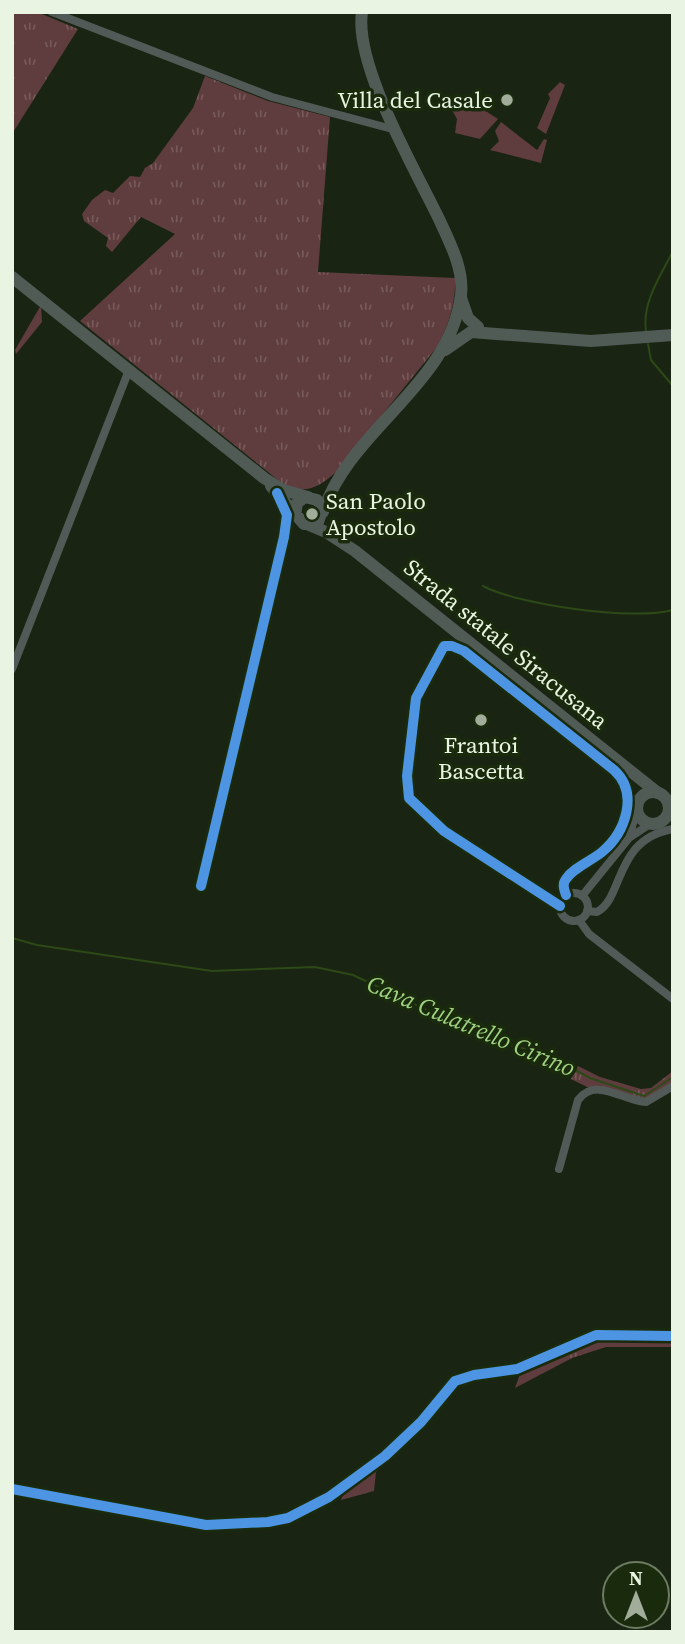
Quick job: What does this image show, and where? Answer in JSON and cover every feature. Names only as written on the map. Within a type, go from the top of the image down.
[{"type":"main road","points":[[362,12],[360,32],[367,67],[454,251],[461,296],[474,329]]},
{"type":"main road","points":[[12,277],[264,478],[283,490],[300,510],[326,532],[355,551]]},
{"type":"main road","points":[[300,510],[338,477],[438,356],[454,325],[461,296]]},
{"type":"main road","points":[[454,325],[572,341],[647,339],[673,335]]},
{"type":"main road","points":[[438,356],[474,329]]},
{"type":"main road","points":[[264,478],[277,493],[318,522],[338,477]]},
{"type":"main road","points":[[300,510],[317,500],[339,534],[355,551]]},
{"type":"main road","name":"Strada statale Siracusana","points":[[355,551],[658,793]]},
{"type":"main road","points":[[630,770],[639,785],[638,803],[639,816],[661,822],[667,816],[671,805],[658,793],[648,793],[638,803]]},
{"type":"street","points":[[52,12],[272,97],[397,130]]},
{"type":"street","points":[[12,669],[129,370]]},
{"type":"street","points":[[284,537],[300,510]]},
{"type":"street","points":[[201,886],[284,537],[300,510]]},
{"type":"street","points":[[566,895],[563,887],[566,878],[603,851],[621,828],[627,808],[626,783],[464,651],[444,646],[416,698],[407,776],[409,798],[444,831],[560,906],[566,918],[579,920],[589,934],[673,999]]},
{"type":"street","points":[[629,838],[638,803]]},
{"type":"street","points":[[582,896],[629,838],[661,822]]},
{"type":"street","points":[[587,911],[597,912],[606,904],[621,867],[636,849],[657,834],[673,829]]},
{"type":"street","points":[[560,906],[566,895],[574,893],[582,896]]},
{"type":"street","points":[[582,896],[587,911]]},
{"type":"street","points":[[579,920],[587,911]]},
{"type":"street","points":[[559,1169],[578,1100],[584,1092],[603,1090],[646,1102],[673,1086]]},
{"type":"street","points":[[12,1489],[206,1525],[288,1518],[330,1497],[385,1457],[421,1422],[449,1386],[461,1378],[517,1369],[596,1335],[673,1336]]},
{"type":"green space","points":[[12,12],[37,12],[78,29],[12,134]]},
{"type":"green space","points":[[205,76],[268,101],[330,117],[318,272],[455,278],[451,313],[437,347],[335,473],[323,483],[310,488],[298,489],[283,484],[80,321],[175,234],[141,217],[112,252],[106,246],[108,238],[84,221],[82,214],[92,200],[105,190],[113,193],[130,176],[140,177],[145,168],[153,163],[193,108]]},
{"type":"green space","points":[[560,82],[565,85],[546,134],[537,128],[550,98],[548,94]]},
{"type":"green space","points":[[479,98],[478,106],[498,119],[480,139],[455,133],[457,119],[452,110]]},
{"type":"green space","points":[[501,122],[537,150],[544,139],[547,140],[541,163],[490,150],[499,141],[495,131]]},
{"type":"green space","points":[[41,305],[42,322],[16,354],[15,350]]},
{"type":"green space","points":[[578,1066],[600,1077],[641,1089],[651,1088],[673,1071],[673,1083],[646,1099],[601,1087],[587,1087],[571,1079]]},
{"type":"green space","points":[[598,1338],[673,1339],[673,1347],[606,1347],[572,1358],[515,1388],[521,1371]]},
{"type":"green space","points":[[435,1409],[438,1410],[411,1441],[376,1472],[374,1491],[341,1500],[345,1489]]},
{"type":"waterway","points":[[646,331],[649,300],[673,251]]},
{"type":"waterway","points":[[648,344],[651,360],[673,386]]},
{"type":"waterway","points":[[483,586],[522,599],[576,609],[632,614],[673,610]]},
{"type":"waterway","name":"Cava Culatrello Cirino","points":[[12,938],[37,945],[212,971],[315,967],[353,975],[488,1039],[548,1055],[590,1078],[644,1096],[673,1077]]},
{"type":"cycle path","points":[[201,886],[284,537],[287,515],[277,493]]},
{"type":"cycle path","points":[[560,906],[444,831],[409,798],[407,776],[416,698],[444,646],[464,651],[622,779],[628,801],[618,834],[602,852],[569,875],[564,885],[566,895]]},
{"type":"cycle path","points":[[12,1489],[206,1525],[268,1522],[288,1518],[329,1497],[385,1456],[421,1422],[455,1381],[474,1375],[517,1369],[596,1335],[673,1336]]},
{"type":"place","name":"Villa del Casale","points":[[507,100]]},
{"type":"place","name":"San Paolo Apostolo","points":[[312,514]]},
{"type":"place","name":"Frantoi Bascetta","points":[[481,720]]}]
